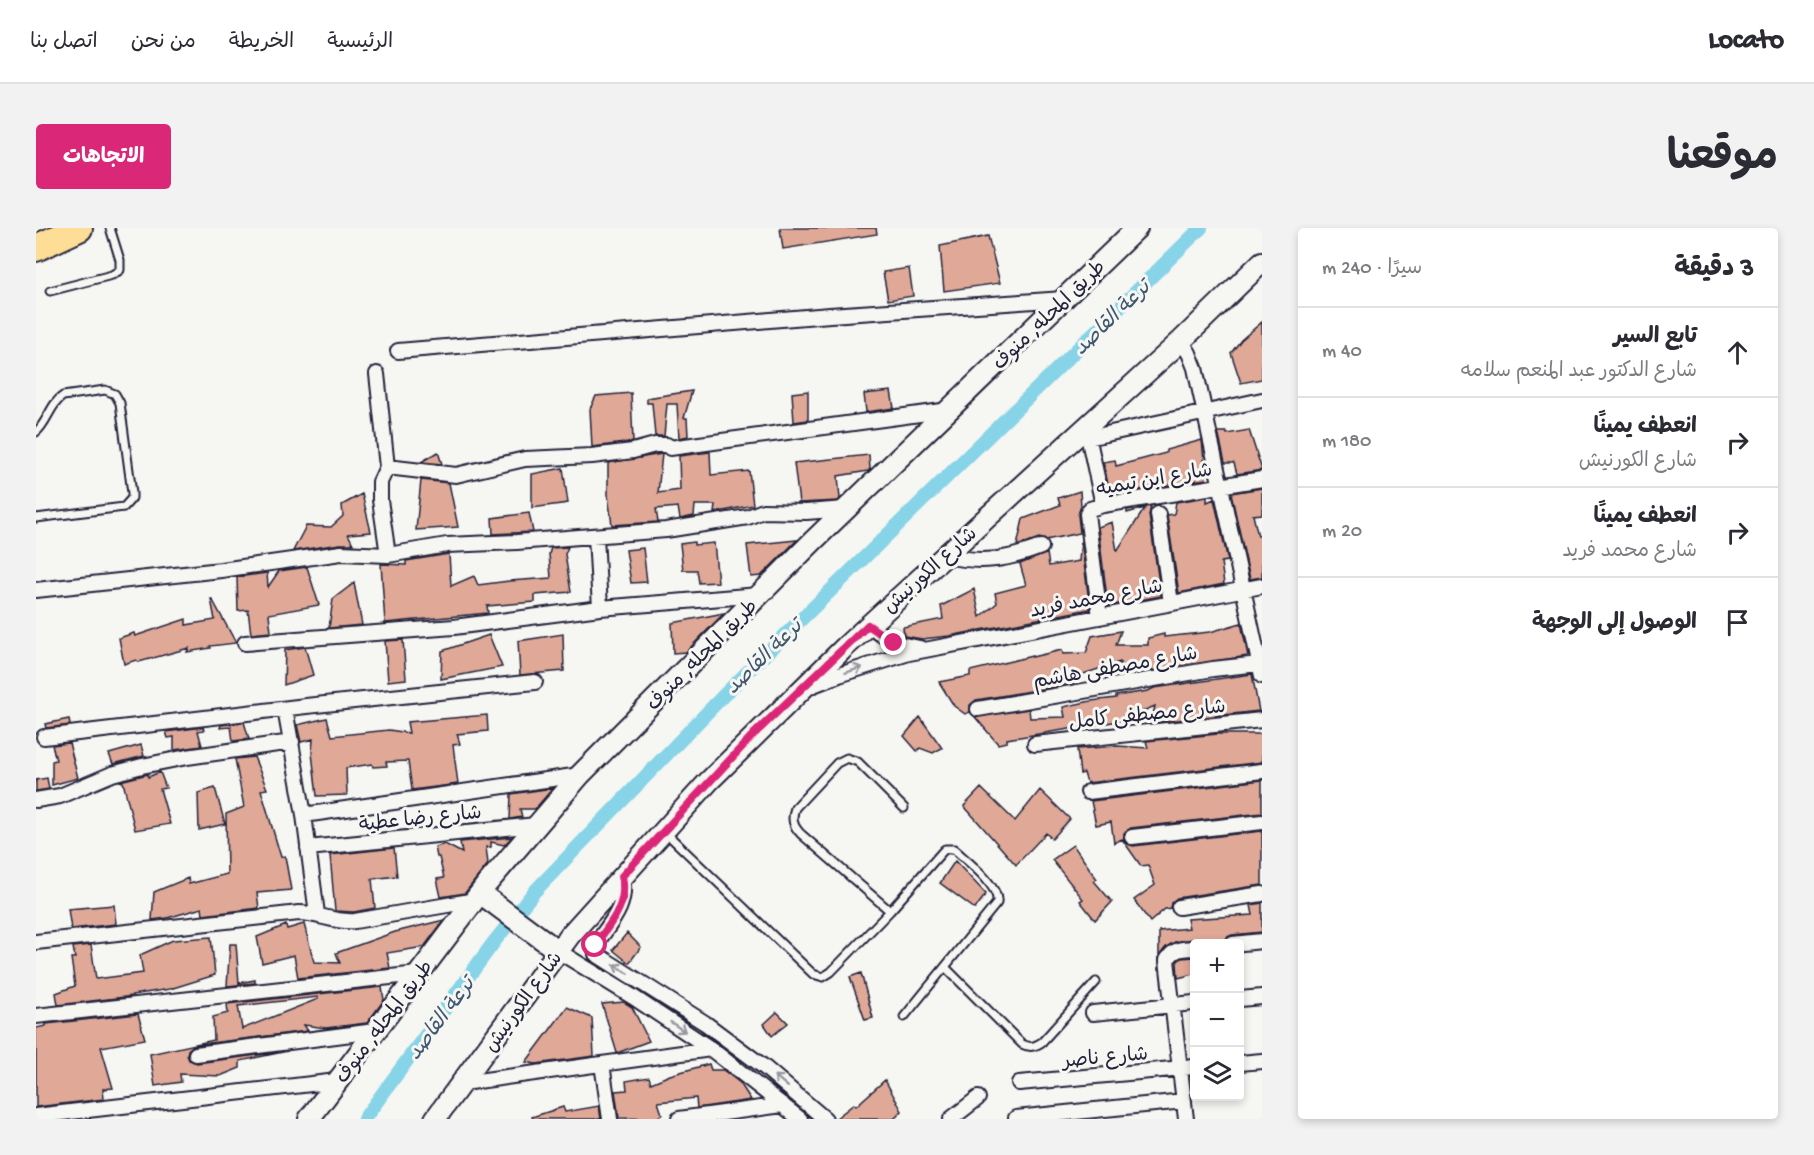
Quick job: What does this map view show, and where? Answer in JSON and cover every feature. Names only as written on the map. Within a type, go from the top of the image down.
[{"type":"highway","points":[[36,248],[79,228]]},
{"type":"main road","name":"طريق المحله, منوف","points":[[309,1119],[478,897],[580,775],[846,509],[1064,299],[1120,235],[1137,228]]},
{"type":"main road","name":"شارع الكورنيش","points":[[435,1119],[570,935],[724,766],[868,625],[1087,432],[1262,262]]},
{"type":"main road","points":[[478,897],[558,951]]},
{"type":"street","points":[[398,351],[830,315],[1064,299]]},
{"type":"street","points":[[1181,341],[1192,360],[1261,670]]},
{"type":"street","points":[[377,374],[387,467],[380,482],[380,500],[388,555]]},
{"type":"street","points":[[1103,505],[1087,432],[1262,400]]},
{"type":"street","points":[[387,467],[456,475],[525,459],[592,456],[633,451],[656,445],[667,445],[670,448],[949,410]]},
{"type":"street","name":"شارع ابن تيميه","points":[[1100,616],[1087,514],[1090,509],[1262,479]]},
{"type":"street","points":[[36,590],[221,570],[341,554],[388,555],[447,545],[666,530],[748,517],[763,511],[806,512],[846,509]]},
{"type":"street","points":[[1158,514],[1171,603]]},
{"type":"street","points":[[596,536],[600,608]]},
{"type":"street","points":[[944,556],[968,561],[993,561],[1018,556],[1041,547]]},
{"type":"street","name":"شارع محمد فريد","points":[[799,691],[881,662],[937,647],[1262,586]]},
{"type":"street","points":[[245,643],[454,627],[600,608],[759,595]]},
{"type":"street","name":"شارع محمد فريد","points":[[868,625],[894,643],[915,648],[937,647]]},
{"type":"street","name":"شارع مصطفى هاشم","points":[[978,709],[1213,669],[1261,670]]},
{"type":"street","points":[[44,737],[535,682]]},
{"type":"street","points":[[285,709],[304,815],[317,914]]},
{"type":"street","name":"شارع مصطفى كامل","points":[[1035,744],[1262,720]]},
{"type":"street","points":[[36,800],[60,796],[112,774],[142,766],[292,742]]},
{"type":"street","points":[[1088,792],[1262,771]]},
{"type":"street","points":[[304,815],[580,775]]},
{"type":"street","points":[[1132,837],[1262,822]]},
{"type":"street","name":"شارع رضا عطية","points":[[308,848],[536,825]]},
{"type":"street","points":[[622,876],[624,894],[619,912],[595,945],[596,954],[705,1023],[764,1067],[825,1119]]},
{"type":"street","points":[[1179,907],[1262,894]]},
{"type":"street","points":[[36,942],[293,914],[317,914],[333,921],[347,922],[478,897]]},
{"type":"street","points":[[1244,942],[1262,940]]},
{"type":"street","points":[[1186,1119],[1184,1101],[1187,1068],[1172,1005],[1167,960],[1177,949],[1190,948]]},
{"type":"street","points":[[558,951],[711,1049],[800,1119]]},
{"type":"street","points":[[36,1016],[418,974]]},
{"type":"street","points":[[1244,999],[1262,997]]},
{"type":"street","points":[[1093,1012],[1190,1004]]},
{"type":"street","points":[[196,1054],[375,1031]]},
{"type":"street","points":[[463,1083],[711,1049]]},
{"type":"street","points":[[1244,1063],[1262,1061]]},
{"type":"street","points":[[602,1064],[610,1119]]},
{"type":"street","name":"شارع ناصر","points":[[1019,1083],[1187,1068]]},
{"type":"street","points":[[36,1116],[337,1081]]},
{"type":"street","points":[[951,1119],[978,1098]]},
{"type":"street","points":[[1016,1118],[1184,1101]]},
{"type":"street","points":[[679,1119],[783,1105]]},
{"type":"lane","points":[[50,291],[112,275],[120,270],[120,260],[110,228]]},
{"type":"lane","points":[[36,432],[57,400],[63,396],[105,390],[115,394],[120,403],[132,498],[124,507],[36,518]]},
{"type":"lane","points":[[890,911],[801,834],[796,829],[793,815],[795,808],[837,763],[848,758],[858,762],[904,808]]},
{"type":"lane","points":[[663,831],[818,977],[827,976],[890,911],[945,849],[954,849],[993,887],[998,897],[997,903],[904,1017]]},
{"type":"lane","points":[[945,967],[1022,1044],[1028,1047],[1042,1042],[1096,982]]},
{"type":"building","points":[[780,228],[876,228],[877,234],[783,249]]},
{"type":"building","points":[[988,236],[1000,283],[944,291],[940,246]]},
{"type":"building","points":[[909,268],[913,296],[888,300],[883,272]]},
{"type":"building","points":[[1262,322],[1262,379],[1241,383],[1231,353],[1241,340]]},
{"type":"building","points":[[692,391],[684,418],[687,418],[688,436],[679,438],[677,404],[667,404],[664,436],[655,436],[652,403],[647,403],[647,398]]},
{"type":"building","points":[[808,391],[808,420],[794,422],[792,393]]},
{"type":"building","points":[[891,391],[894,408],[866,412],[864,394]]},
{"type":"building","points":[[631,393],[633,442],[592,447],[590,409],[596,396]]},
{"type":"building","points":[[1249,430],[1262,470],[1237,474],[1234,463],[1225,463],[1218,432],[1227,434]]},
{"type":"building","points":[[1202,440],[1206,479],[1110,493],[1103,462],[1115,460],[1116,466],[1166,453],[1166,450]]},
{"type":"building","points":[[438,452],[442,464],[421,462]]},
{"type":"building","points":[[710,452],[711,475],[749,471],[753,505],[714,513],[715,505],[695,505],[694,516],[680,519],[678,507],[656,509],[658,522],[612,525],[608,495],[608,463],[662,454],[658,493],[680,490],[679,456]]},
{"type":"building","points":[[869,455],[870,469],[868,471],[838,476],[840,499],[838,501],[799,503],[794,463]]},
{"type":"building","points":[[563,468],[568,503],[532,508],[532,474]]},
{"type":"building","points":[[421,480],[449,483],[458,527],[416,530]]},
{"type":"building","points":[[1262,488],[1262,514],[1253,515],[1258,536],[1262,536],[1262,577],[1250,579],[1231,493]]},
{"type":"building","points":[[1080,491],[1081,506],[1078,515],[1080,533],[1046,540],[1039,538],[1017,546],[1023,519],[1060,505],[1058,498]]},
{"type":"building","points":[[362,494],[371,532],[348,534],[353,544],[293,551],[306,526],[331,527],[343,516],[342,505]]},
{"type":"building","points":[[1207,497],[1207,502],[1214,499],[1228,561],[1221,562],[1224,584],[1179,593],[1167,515],[1174,514],[1176,502]]},
{"type":"building","points":[[1151,506],[1149,515],[1161,596],[1108,606],[1098,527],[1112,522],[1117,551],[1145,508],[1127,513],[1127,510]]},
{"type":"building","points":[[529,513],[533,532],[493,534],[492,518]]},
{"type":"building","points":[[797,540],[761,576],[751,577],[747,545]]},
{"type":"building","points":[[1081,540],[1090,609],[949,636],[922,639],[904,636],[903,627],[943,619],[941,606],[974,589],[980,617],[997,603],[995,593],[1026,585],[1020,564],[1047,553],[1049,566],[1079,561]]},
{"type":"building","points":[[694,542],[694,545],[714,543],[718,582],[699,583],[697,570],[683,570],[680,544]]},
{"type":"building","points":[[568,547],[565,554],[571,592],[535,595],[535,602],[487,606],[488,613],[385,623],[381,564],[406,565],[406,561],[449,554],[451,586],[474,576],[478,585],[551,578],[549,554],[551,548]]},
{"type":"building","points":[[643,548],[647,582],[631,583],[626,550]]},
{"type":"building","points":[[307,567],[319,605],[269,614],[271,632],[251,634],[248,610],[238,611],[237,577],[267,573],[268,587],[279,571]]},
{"type":"building","points":[[354,583],[362,625],[329,628],[333,599]]},
{"type":"building","points":[[211,599],[236,643],[187,652],[189,648],[124,664],[119,638],[134,633],[135,636],[186,619],[186,625],[215,620]]},
{"type":"building","points":[[724,613],[686,652],[673,653],[672,623]]},
{"type":"building","points":[[1241,623],[1248,656],[1149,671],[1149,669],[1119,672],[1120,662],[1065,679],[1067,685],[976,700],[970,705],[970,712],[965,714],[954,706],[939,682],[970,676],[970,671],[1062,650],[1063,654],[1086,653],[1092,636],[1121,631],[1116,645],[1148,645],[1148,638],[1164,634],[1164,637],[1210,632]]},
{"type":"building","points":[[563,634],[564,671],[520,675],[518,641]]},
{"type":"building","points":[[489,635],[502,667],[441,679],[442,651]]},
{"type":"building","points":[[403,640],[406,679],[388,681],[385,641]]},
{"type":"building","points":[[305,647],[313,675],[284,685],[285,650]]},
{"type":"building","points":[[1252,674],[1259,711],[1151,723],[1155,706],[1119,721],[1007,739],[1007,742],[998,744],[975,717],[1029,709],[1030,718],[1065,717],[1063,707],[1116,698],[1116,696],[1154,688]]},
{"type":"building","points":[[487,715],[488,731],[457,734],[460,744],[453,745],[458,784],[412,790],[408,761],[386,762],[387,766],[373,767],[372,764],[346,768],[347,795],[317,796],[312,753],[313,739],[301,742],[297,725],[327,718],[332,736],[389,730],[409,733],[407,722]]},
{"type":"building","points":[[920,717],[942,748],[933,753],[920,748],[917,751],[904,736]]},
{"type":"building","points":[[69,719],[70,725],[46,728],[45,724]]},
{"type":"building","points":[[244,722],[249,739],[233,741],[231,727],[220,728],[221,725]]},
{"type":"building","points":[[203,727],[204,730],[198,731],[202,746],[174,750],[174,737],[168,738],[166,732]]},
{"type":"building","points":[[1218,734],[1262,734],[1262,762],[1087,783],[1084,773],[1080,774],[1077,749],[1117,746],[1148,748],[1146,741]]},
{"type":"building","points":[[69,743],[78,778],[52,785],[52,761],[56,760],[52,745]]},
{"type":"building","points":[[141,745],[144,756],[113,764],[109,754]]},
{"type":"building","points":[[254,757],[267,789],[261,790],[281,857],[285,856],[291,890],[257,893],[259,908],[203,915],[202,908],[152,920],[154,892],[188,878],[189,884],[227,874],[226,814],[244,807],[235,759]]},
{"type":"building","points":[[160,772],[166,788],[160,789],[170,824],[135,830],[123,782],[120,781],[148,774],[148,777]]},
{"type":"building","points":[[47,778],[49,789],[36,791],[36,780]]},
{"type":"building","points":[[1262,780],[1262,813],[1131,828],[1124,833],[1124,842],[1122,839],[1114,843],[1111,822],[1096,825],[1091,801]]},
{"type":"building","points":[[215,788],[225,824],[199,830],[198,793]]},
{"type":"building","points":[[553,788],[535,809],[520,809],[522,817],[510,819],[511,794]]},
{"type":"building","points":[[981,788],[1015,821],[1040,790],[1070,819],[1052,839],[1046,833],[1016,865],[964,806]]},
{"type":"building","points":[[1262,831],[1262,885],[1177,898],[1171,903],[1170,908],[1165,909],[1150,922],[1134,900],[1155,885],[1148,865],[1141,866],[1124,842],[1133,846]]},
{"type":"building","points":[[512,837],[504,845],[491,842],[491,847],[486,847],[488,864],[465,893],[441,897],[437,879],[444,878],[435,847],[445,844],[462,853],[460,842]]},
{"type":"building","points":[[1073,845],[1097,879],[1094,881],[1112,902],[1095,920],[1080,901],[1083,899],[1052,860]]},
{"type":"building","points":[[394,848],[397,876],[372,879],[375,908],[354,912],[335,911],[330,855]]},
{"type":"building","points":[[955,861],[986,894],[975,909],[940,883]]},
{"type":"building","points":[[1262,903],[1262,932],[1232,935],[1226,939],[1190,939],[1175,942],[1166,947],[1160,955],[1159,970],[1159,931],[1189,928],[1187,919],[1253,915],[1251,905]]},
{"type":"building","points":[[114,905],[116,924],[71,929],[68,909]]},
{"type":"building","points":[[444,920],[424,947],[387,953],[390,968],[298,978],[294,955],[262,963],[257,937],[286,925],[287,929],[304,924],[314,962],[340,963],[336,953],[395,932]]},
{"type":"building","points":[[627,933],[641,947],[629,963],[613,950]]},
{"type":"building","points":[[211,937],[215,975],[170,989],[58,1005],[56,993],[75,986],[71,958],[75,958],[73,947],[91,945],[96,979],[143,973],[140,955],[173,940]]},
{"type":"building","points":[[230,944],[236,944],[239,983],[255,980],[255,983],[227,986]]},
{"type":"building","points":[[1190,957],[1190,975],[1178,978],[1177,962],[1181,958]]},
{"type":"building","points":[[861,973],[873,1018],[865,1020],[850,977]]},
{"type":"building","points":[[382,987],[384,1000],[367,1023],[326,1028],[304,1025],[308,1031],[194,1045],[188,1050],[187,1055],[189,1060],[197,1063],[288,1051],[240,1061],[240,1068],[220,1076],[180,1074],[181,1082],[155,1086],[150,1054],[214,1040],[213,1017],[228,1013],[227,1004]],"holes":[[[318,997],[318,999],[242,1029],[238,1006]]]},
{"type":"building","points":[[624,1002],[632,1007],[649,1041],[617,1053],[602,1004]]},
{"type":"building","points":[[567,1007],[592,1018],[594,1056],[536,1064],[526,1062]]},
{"type":"building","points":[[777,1012],[788,1023],[772,1036],[764,1024]]},
{"type":"building","points":[[138,1014],[145,1039],[101,1047],[113,1088],[103,1089],[104,1099],[36,1107],[36,1028],[46,1026],[46,1024]]},
{"type":"building","points":[[709,1064],[711,1070],[723,1070],[740,1083],[751,1100],[697,1108],[696,1098],[658,1102],[662,1114],[656,1119],[619,1118],[615,1091],[627,1090],[626,1081],[649,1077],[651,1083]]},
{"type":"building","points":[[885,1080],[902,1111],[894,1119],[835,1119],[854,1104],[856,1106]]},
{"type":"building","points":[[599,1106],[601,1119],[533,1119],[532,1117],[563,1107],[565,1112]]},
{"type":"waterway","name":"ترعة القاصد","points":[[364,1119],[494,942],[534,892],[725,694],[1201,228]]},
{"type":"route","points":[[595,945],[619,912],[624,894],[622,876],[753,735],[868,625],[894,643]]}]
